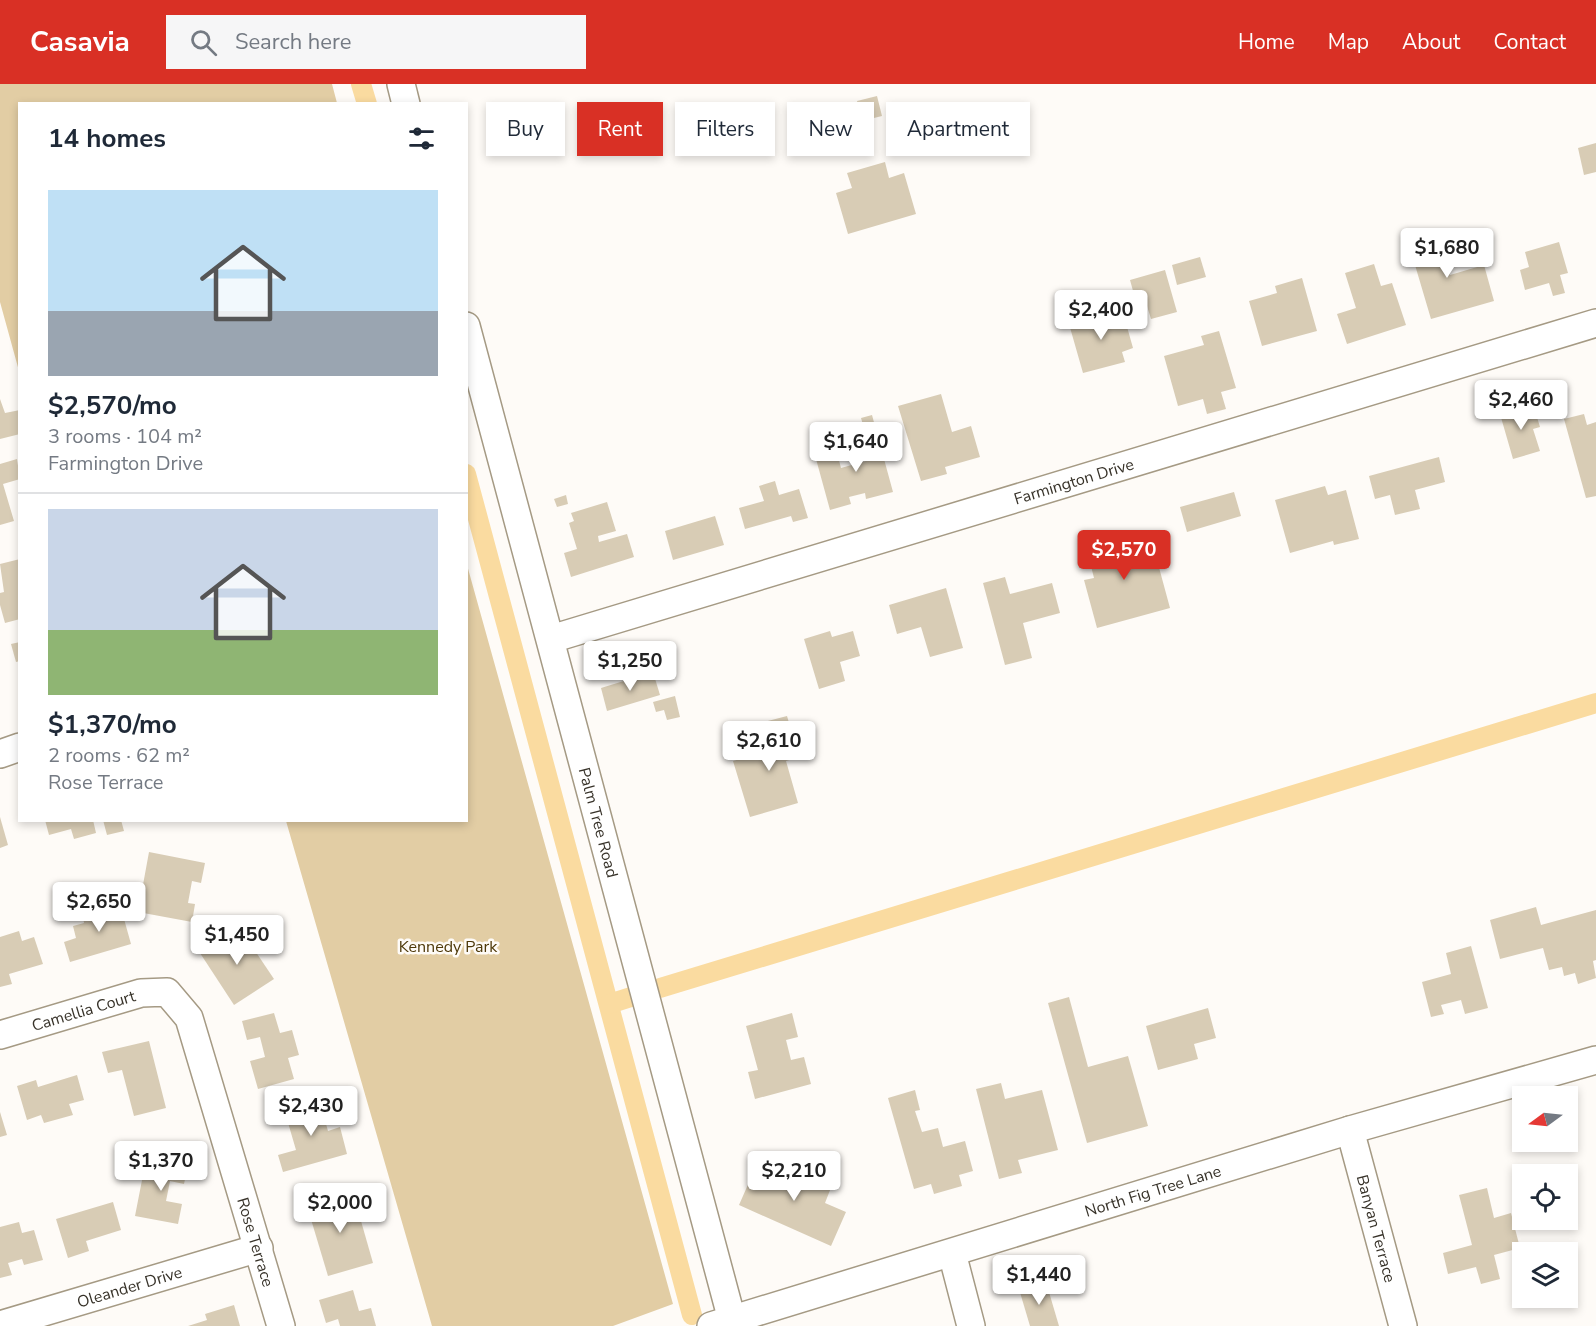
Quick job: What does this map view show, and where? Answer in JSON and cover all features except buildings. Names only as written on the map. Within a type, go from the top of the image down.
[{"type":"street","points":[[401,84],[406,102]]},
{"type":"street","name":"Farmington Drive","points":[[552,639],[1596,323]]},
{"type":"street","name":"Palm Tree Road","points":[[468,333],[552,639],[722,1323]]},
{"type":"street","points":[[0,754],[18,748]]},
{"type":"street","name":"Camellia Court","points":[[0,1035],[141,993],[167,992]]},
{"type":"street","name":"Rose Terrace","points":[[167,992],[189,1018],[280,1326]]},
{"type":"street","name":"North Fig Tree Lane","points":[[722,1323],[1350,1130],[1596,1060]]},
{"type":"street","name":"Banyan Terrace","points":[[1350,1130],[1403,1326]]},
{"type":"street","name":"Oleander Drive","points":[[0,1325],[258,1248]]},
{"type":"street","points":[[952,1253],[972,1326]]},
{"type":"green space","points":[[0,84],[332,84],[337,102],[18,102],[18,367],[0,302]]},
{"type":"green space","name":"Kennedy Park","points":[[468,569],[673,1304],[613,1326],[432,1326],[286,822],[468,822]]},
{"type":"waterway","points":[[361,84],[366,102]]},
{"type":"waterway","points":[[468,481],[692,1315]]},
{"type":"waterway","points":[[660,988],[1596,703]]},
{"type":"waterway","points":[[609,1004],[631,997]]}]
